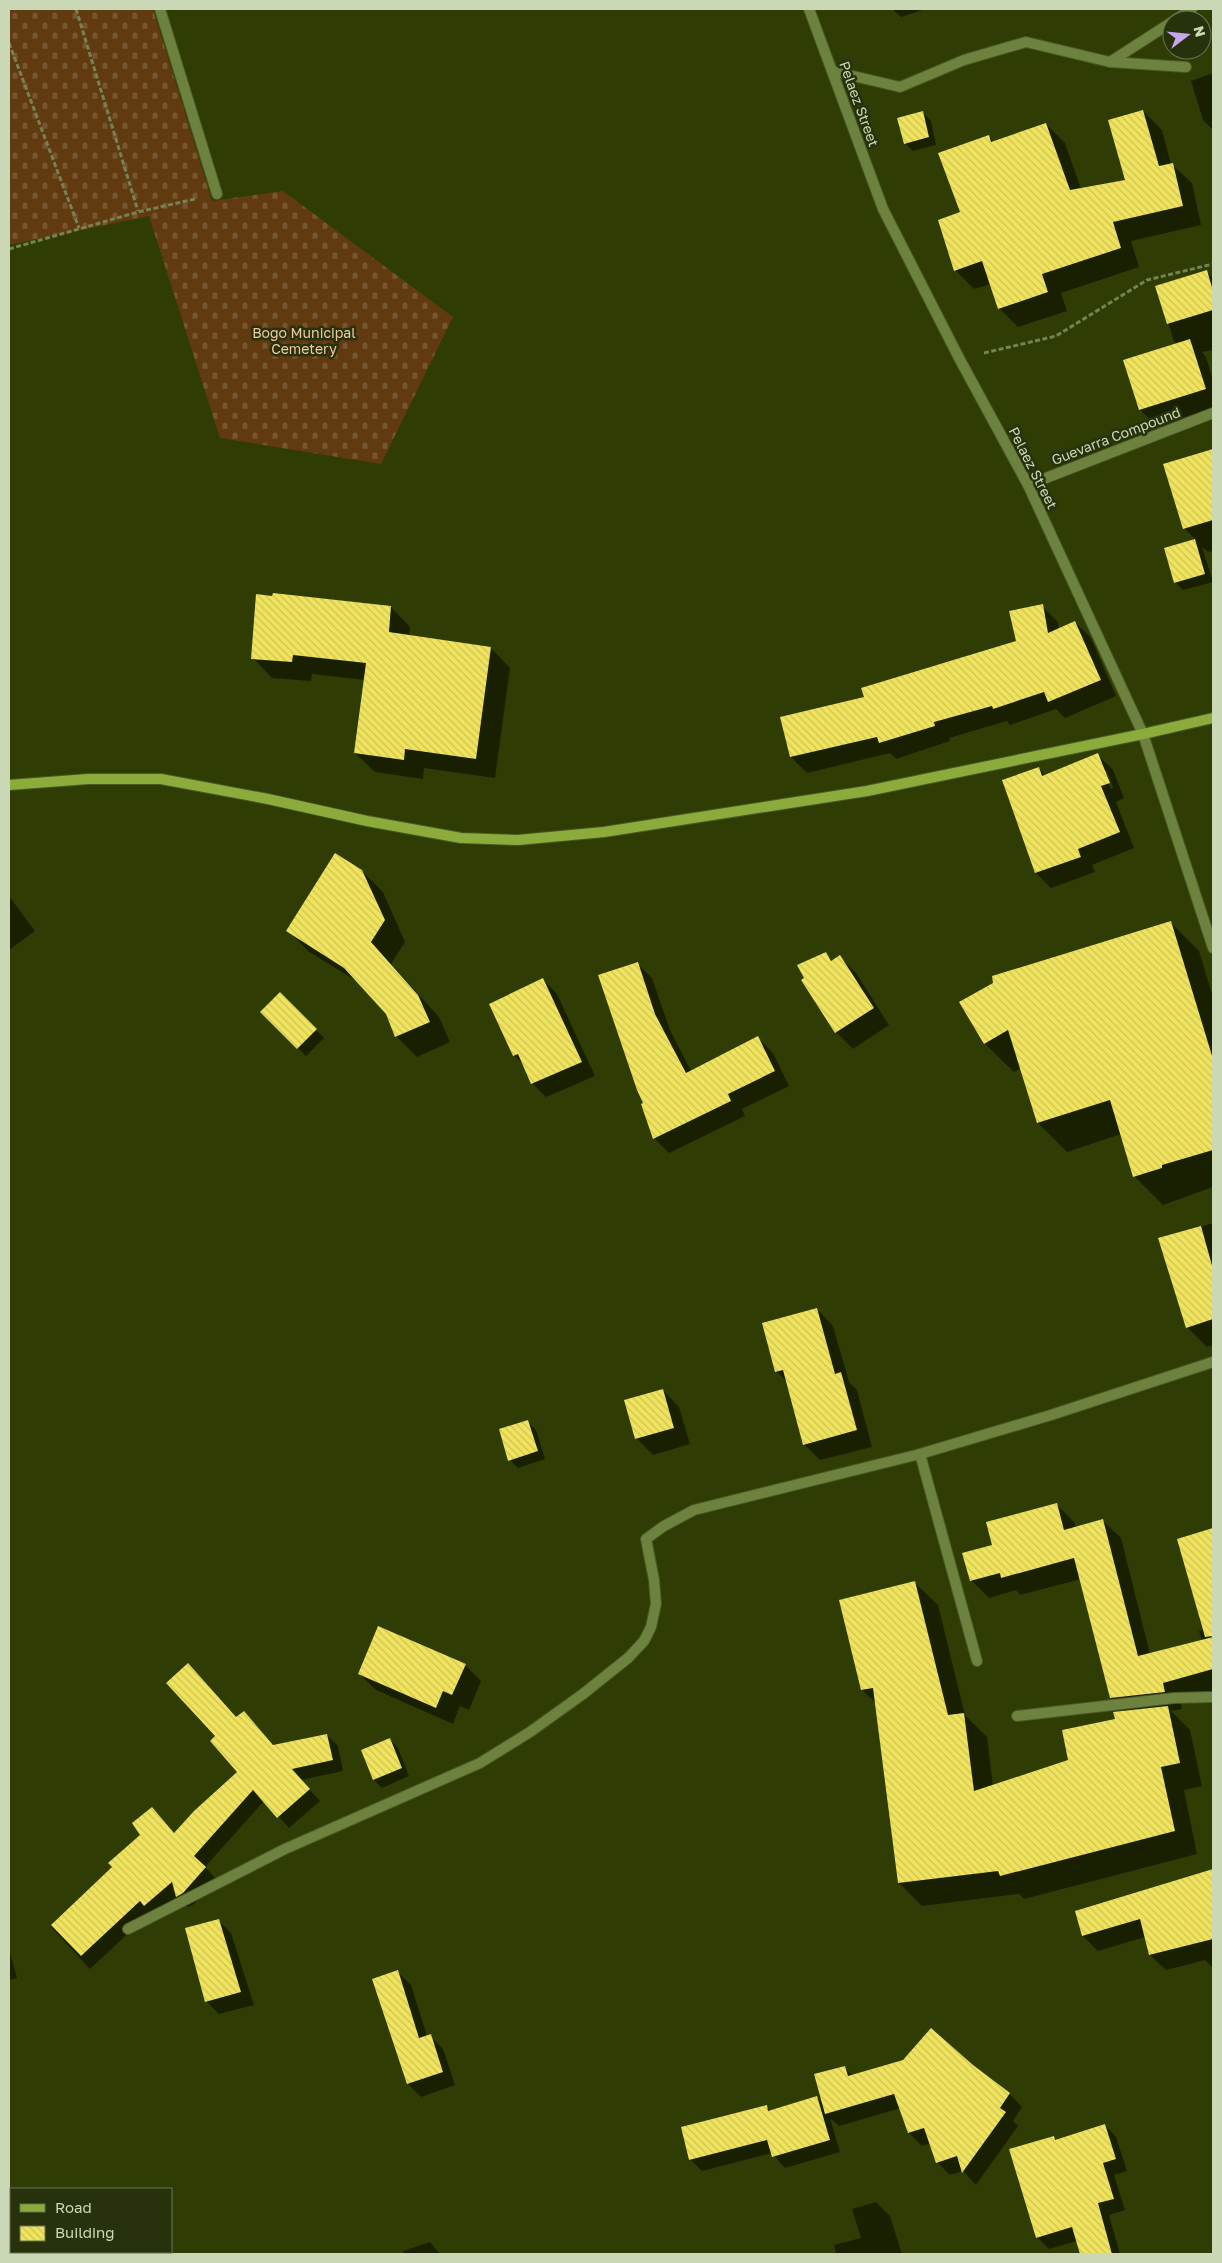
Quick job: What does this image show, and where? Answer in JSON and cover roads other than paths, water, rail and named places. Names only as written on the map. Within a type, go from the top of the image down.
[{"type":"main road","points":[[9,785],[88,779],[161,779],[461,838],[518,840],[604,832],[867,791],[1213,718]]},
{"type":"street","points":[[160,9],[217,194]]},
{"type":"street","name":"Pelaez Street","points":[[809,9],[883,209],[959,358],[1028,485],[1143,734],[1213,948]]},
{"type":"street","points":[[1110,62],[1162,28]]},
{"type":"street","points":[[832,71],[900,87],[964,60],[1026,42],[1110,62],[1186,68]]},
{"type":"street","name":"Guevarra Compound","points":[[1028,485],[1213,413]]},
{"type":"street","points":[[128,1929],[284,1849],[480,1763],[530,1732],[582,1694],[628,1658],[644,1641],[651,1627],[656,1604],[654,1580],[646,1539],[664,1526],[694,1510],[920,1454],[1051,1415],[1213,1362]]},
{"type":"street","points":[[920,1454],[977,1661]]},
{"type":"street","points":[[1016,1716],[1174,1698],[1213,1697]]},
{"type":"park label","name":"Bogo Municipal Cemetery","points":[[304,342]]}]
